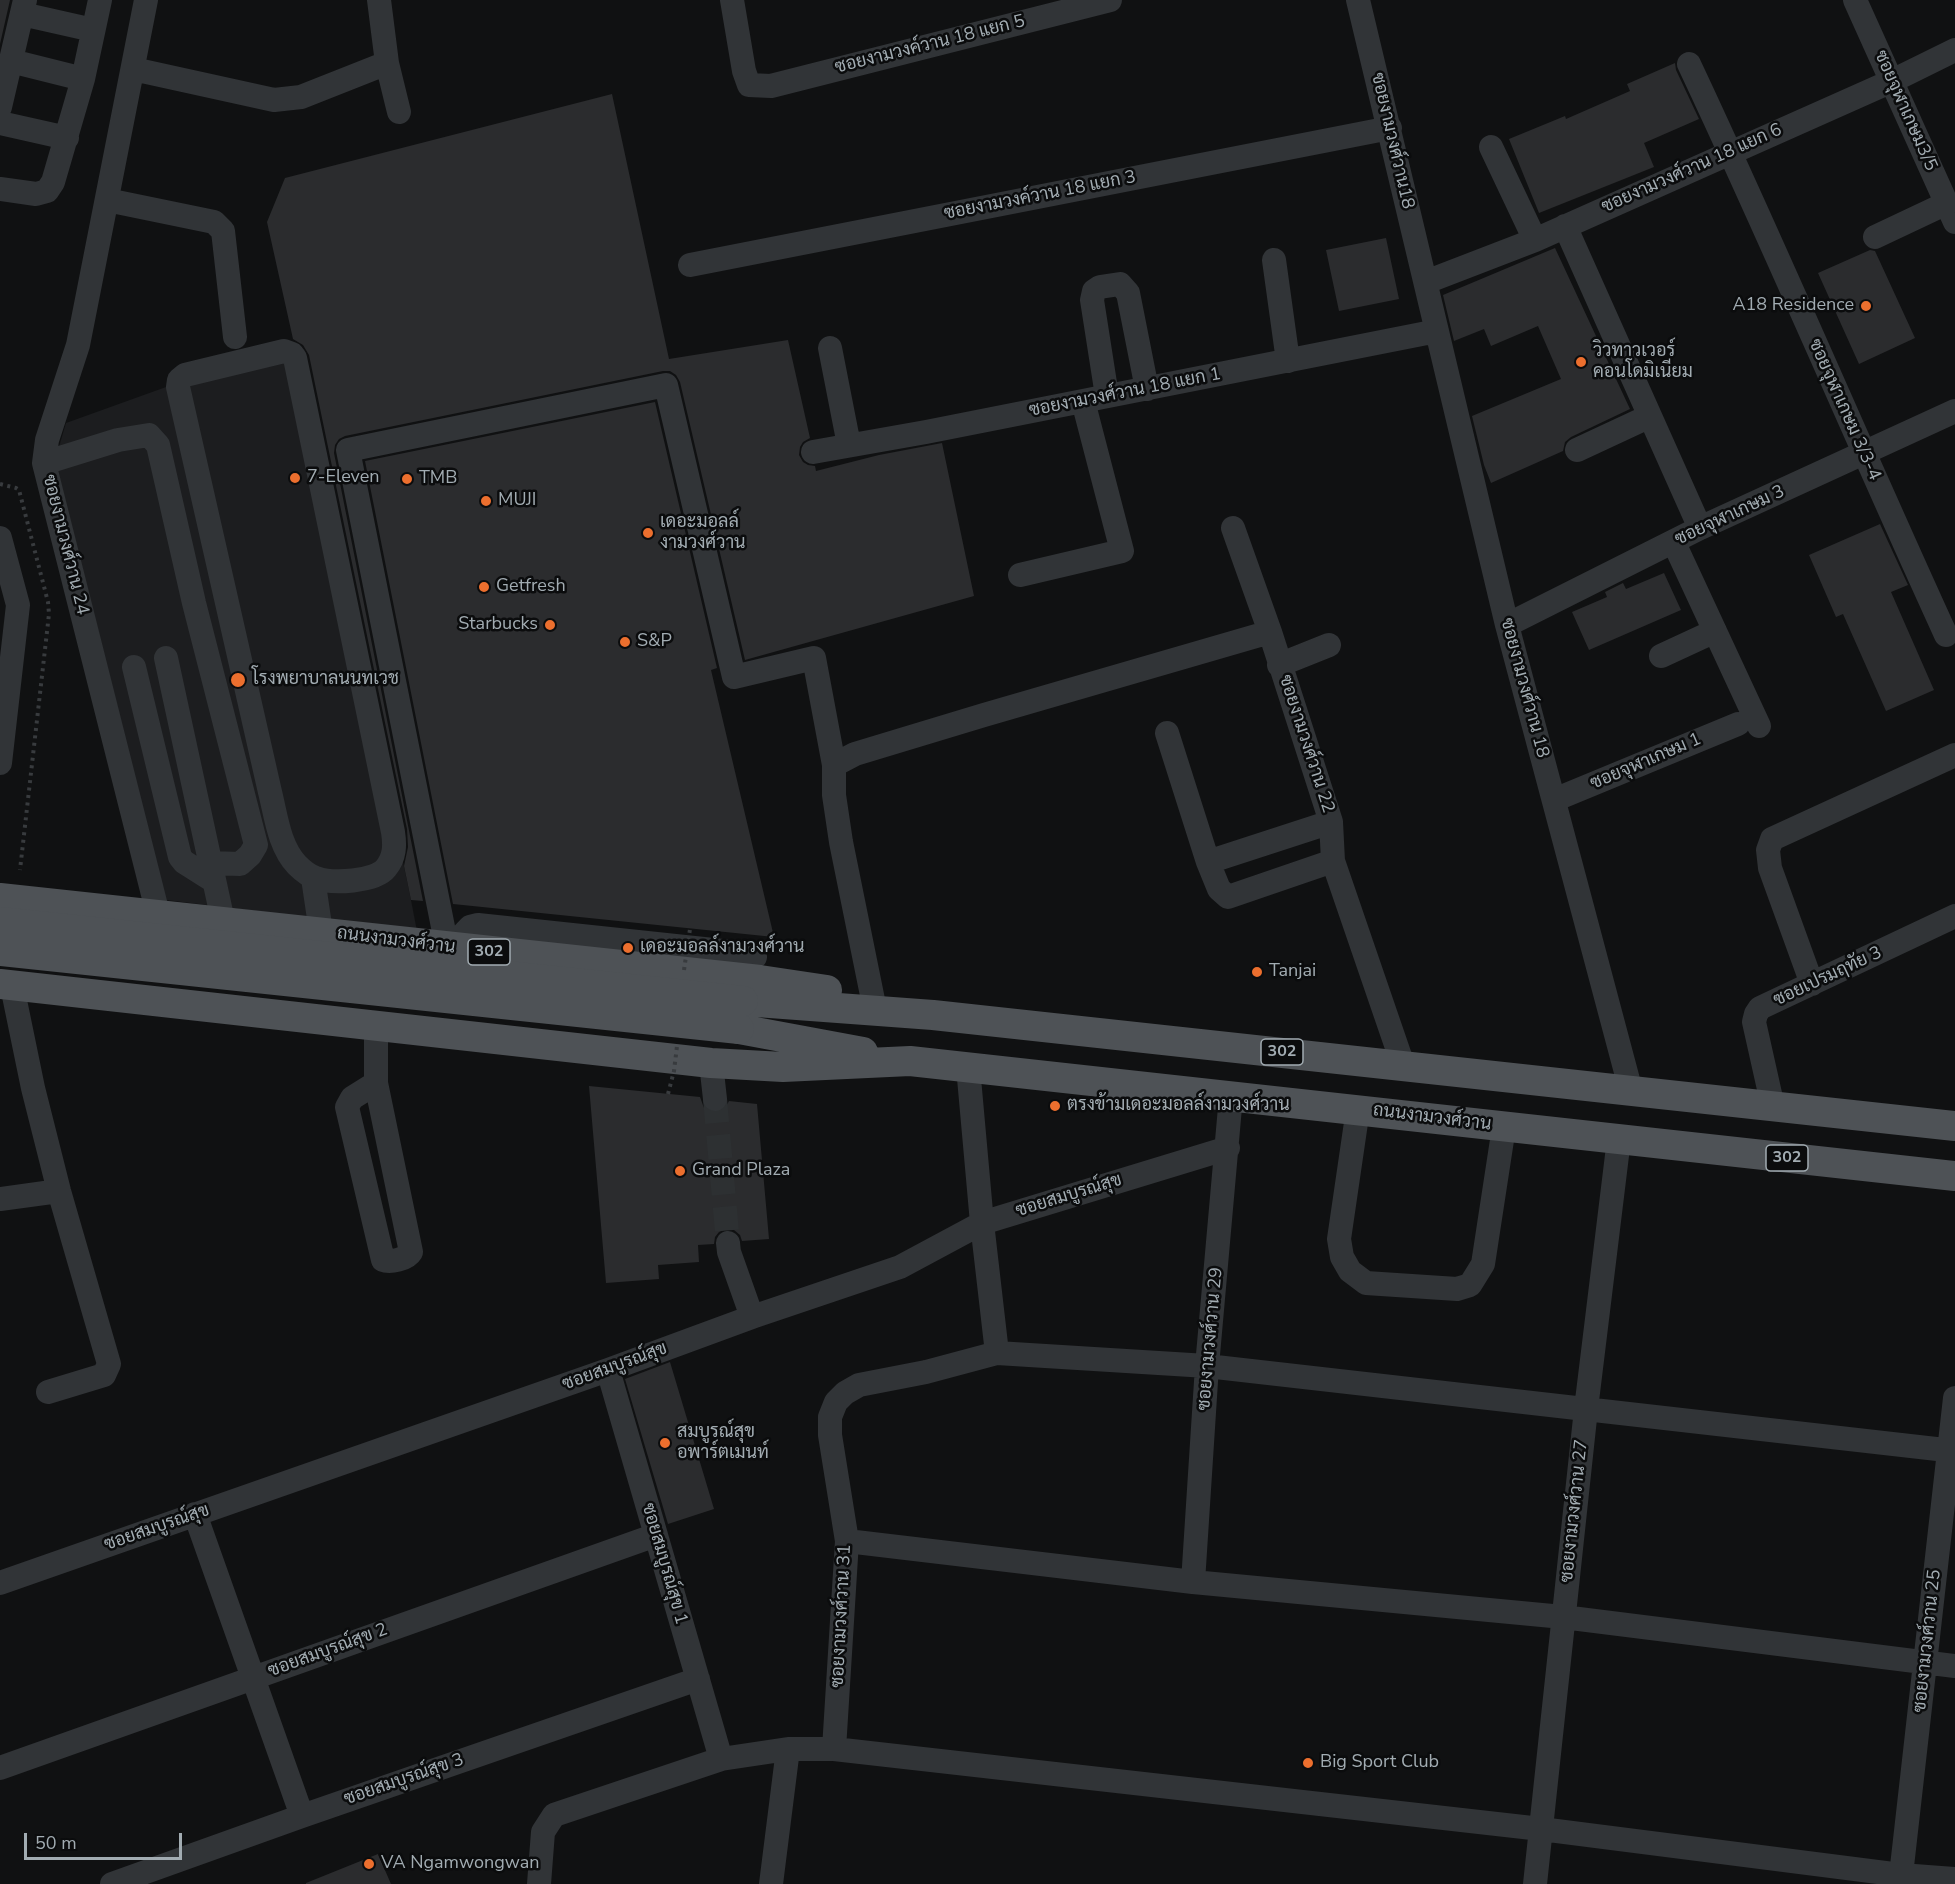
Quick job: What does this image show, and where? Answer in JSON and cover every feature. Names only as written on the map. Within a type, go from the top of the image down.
[{"type":"main road","name":"ถนนงามวงศ์วาน","points":[[0,898],[828,990],[933,1015]]},
{"type":"main road","points":[[15,986],[20,972],[14,942],[18,928],[24,914],[42,903]]},
{"type":"main road","name":"ถนนงามวงศ์วาน","points":[[0,922],[749,981],[933,1015],[1955,1126]]},
{"type":"main road","name":"ถนนงามวงศ์วาน","points":[[0,951],[749,981],[910,1061]]},
{"type":"main road","name":"ถนนงามวงศ์วาน","points":[[15,986],[711,1063],[783,1067],[910,1061],[1955,1176]]},
{"type":"street","points":[[0,189],[36,194],[47,191],[53,182],[83,79],[99,0]]},
{"type":"street","name":"ซอยงามวงศ์วาน 24","points":[[146,0],[78,345],[47,440],[44,463],[158,914]]},
{"type":"street","points":[[378,0],[387,63],[399,112]]},
{"type":"street","name":"ซอยงามวงค์วาน 18 แยก 5","points":[[732,0],[744,71],[749,85],[771,86],[1110,0]]},
{"type":"street","name":"ซอยงามวงศ์วาน18","points":[[1358,0],[1426,282]]},
{"type":"street","name":"ซอยจุฬาเกษม3/5","points":[[1855,0],[1951,212]]},
{"type":"street","points":[[0,107],[24,7],[93,30]]},
{"type":"street","name":"ซอยงามวงศ์วาน 18 แยก 6","points":[[1426,282],[1535,240],[1892,81],[1955,50]]},
{"type":"street","points":[[11,62],[83,79]]},
{"type":"street","points":[[133,69],[273,100],[301,97],[387,63]]},
{"type":"street","name":"ซอยจุฬาเกษม 3/3-4","points":[[1689,64],[1863,455],[1946,635]]},
{"type":"street","points":[[0,123],[67,138]]},
{"type":"street","name":"ซอยงามวงค์วาน 18 แยก 3","points":[[690,265],[1390,128]]},
{"type":"street","points":[[1491,147],[1535,240]]},
{"type":"street","points":[[107,200],[220,225],[224,231],[235,338]]},
{"type":"street","points":[[1875,237],[1951,212]]},
{"type":"street","points":[[1565,226],[1700,528]]},
{"type":"street","points":[[1274,260],[1288,362]]},
{"type":"street","name":"ซอยงามวงศ์วาน 18","points":[[1426,282],[1506,625],[1630,1091]]},
{"type":"street","points":[[1020,575],[1122,551],[1095,399],[1092,300],[1094,291],[1100,287],[1120,284],[1128,292],[1147,389]]},
{"type":"street","name":"ซอยงามวงศ์วาน 18 แยก 1","points":[[813,452],[1288,362],[1437,331]]},
{"type":"street","points":[[830,348],[849,445]]},
{"type":"street","points":[[313,878],[336,881],[374,876],[385,869],[392,858],[395,846],[295,358],[284,351],[185,375],[178,381],[178,387],[280,831],[290,856],[313,878],[321,932]]},
{"type":"street","points":[[448,947],[348,450],[666,385],[734,677],[814,658],[834,765],[834,795],[841,842],[873,1000]]},
{"type":"street","name":"ซอยจุฬาเกษม 3","points":[[1506,625],[1700,528],[1955,411]]},
{"type":"street","points":[[1577,450],[1650,416]]},
{"type":"street","points":[[44,463],[118,440],[149,435],[158,445],[206,655],[256,845],[250,855],[240,864],[212,872],[184,862],[180,857],[134,667]]},
{"type":"street","name":"ซอยงามวงศ์วาน 22","points":[[1233,528],[1270,632],[1331,822],[1333,861],[1403,1065]]},
{"type":"street","points":[[0,538],[18,605],[0,763]]},
{"type":"street","points":[[1661,656],[1715,631],[1674,543]]},
{"type":"street","name":"ซอยจุฬาเกษม 1","points":[[1554,800],[1748,725],[1715,631]]},
{"type":"street","points":[[834,765],[855,754],[1270,632]]},
{"type":"street","points":[[1280,665],[1329,645]]},
{"type":"street","points":[[166,658],[223,921]]},
{"type":"street","points":[[1167,733],[1208,862],[1219,889],[1228,897],[1333,861]]},
{"type":"street","points":[[1812,984],[1770,867],[1768,850],[1772,839],[1955,755]]},
{"type":"street","points":[[1208,862],[1331,822]]},
{"type":"street","name":"ซอยเปรมฤทัย 3","points":[[1773,1107],[1754,1022],[1760,1008],[1955,916]]},
{"type":"street","points":[[15,986],[33,1088],[59,1191],[109,1364],[104,1375],[48,1392]]},
{"type":"street","points":[[375,1026],[376,1083],[411,1252],[409,1256],[387,1262],[383,1260],[347,1107],[352,1098],[376,1083]]},
{"type":"street","points":[[711,1063],[715,1099]]},
{"type":"street","points":[[968,1067],[982,1223],[997,1353]]},
{"type":"street","name":"ซอยงามวงศ์วาน 29","points":[[1193,1582],[1207,1366],[1231,1096]]},
{"type":"street","points":[[1358,1109],[1339,1239],[1342,1257],[1350,1271],[1366,1283],[1457,1289],[1470,1285],[1484,1264],[1504,1127]]},
{"type":"street","name":"ซอยงามวงศ์วาน 27","points":[[1535,1884],[1586,1409],[1619,1139]]},
{"type":"street","name":"ซอยสมบูรณ์สุข","points":[[0,1583],[608,1370],[752,1317],[900,1267],[982,1223],[1228,1148]]},
{"type":"street","points":[[0,1199],[59,1191]]},
{"type":"street","points":[[728,1243],[729,1252],[752,1317]]},
{"type":"street","name":"ซอยงามวงศ์วาน 31","points":[[834,1749],[847,1541],[830,1436],[830,1417],[836,1402],[860,1384],[926,1371],[997,1353],[1207,1366],[1952,1451]]},
{"type":"street","name":"ซอยสมบูรณ์สุข 1","points":[[608,1370],[721,1759]]},
{"type":"street","name":"ซอยงามวงศ์วาน 25","points":[[1901,1879],[1952,1451],[1955,1398]]},
{"type":"street","points":[[195,1514],[302,1816]]},
{"type":"street","name":"ซอยสมบูรณ์สุข 2","points":[[0,1768],[656,1535]]},
{"type":"street","points":[[847,1541],[1193,1582],[1563,1617],[1955,1666]]},
{"type":"street","name":"ซอยสมบูรณ์สุข 3","points":[[112,1884],[698,1679]]},
{"type":"street","points":[[771,1884],[788,1749]]},
{"type":"street","points":[[539,1884],[543,1832],[554,1815],[721,1759],[788,1749],[834,1749],[1540,1829],[1901,1879],[1955,1879]]},
{"type":"shaded area","name":"โรงพยาบาลนนทเวช","points":[[294,343],[417,931],[166,900],[55,460],[66,423]]},
{"type":"building","points":[[0,0],[10,0],[0,44]]},
{"type":"building","points":[[1675,63],[1676,70],[1699,119],[1644,143],[1654,167],[1539,213],[1509,139],[1565,116],[1566,119],[1630,91],[1627,84]]},
{"type":"building","points":[[612,94],[669,359],[788,340],[810,438],[803,442],[799,455],[803,462],[815,466],[816,471],[879,455],[942,443],[974,596],[745,660],[680,382],[670,371],[339,439],[334,453],[423,901],[411,900],[404,866],[408,847],[407,829],[309,355],[303,345],[293,339],[267,222],[285,178]]},
{"type":"building","points":[[1386,238],[1399,299],[1339,311],[1326,250]]},
{"type":"building","name":"วิวทาวเวอร์ คอนโดมิเนียม","points":[[1555,248],[1630,409],[1571,437],[1565,442],[1563,451],[1491,483],[1484,465],[1472,416],[1561,379],[1538,326],[1491,346],[1484,329],[1454,341],[1443,295]]},
{"type":"building","name":"A18 Residence","points":[[1870,250],[1875,251],[1915,338],[1859,364],[1818,273]]},
{"type":"building","points":[[655,402],[717,668],[711,670],[774,937],[453,904],[365,461]]},
{"type":"building","points":[[1880,524],[1908,585],[1891,592],[1934,690],[1886,711],[1843,614],[1836,617],[1809,555]]},
{"type":"building","points":[[1664,573],[1681,610],[1589,650],[1572,612],[1607,597],[1605,592],[1623,583],[1626,589]]},
{"type":"building","name":"Grand Plaza","points":[[589,1086],[700,1097],[704,1108],[716,1113],[724,1110],[729,1101],[757,1104],[769,1239],[742,1241],[740,1235],[734,1230],[726,1229],[715,1237],[714,1244],[698,1245],[699,1262],[658,1265],[659,1279],[606,1283]]},
{"type":"building","name":"สมบูรณ์สุข อพาร์ตเมนท์","points":[[670,1362],[714,1509],[668,1524],[625,1379]]},
{"type":"building","name":"VA Ngamwongwan","points":[[378,1854],[391,1884],[306,1884],[306,1883]]},
{"type":"tunnel","points":[[715,1099],[728,1243]]},
{"type":"place","name":"A18 Residence","points":[[1866,306]]},
{"type":"place","name":"วิวทาวเวอร์ คอนโดมิเนียม","points":[[1581,362]]},
{"type":"place","name":"7-Eleven","points":[[295,478]]},
{"type":"place","name":"TMB","points":[[407,479]]},
{"type":"place","name":"MUJI","points":[[486,501]]},
{"type":"place","name":"เดอะมอลล์ งามวงศ์วาน","points":[[648,533]]},
{"type":"place","name":"Getfresh","points":[[484,587]]},
{"type":"place","name":"Starbucks","points":[[550,625]]},
{"type":"place","name":"S&P","points":[[625,642]]},
{"type":"place","name":"โรงพยาบาลนนทเวช","points":[[238,680]]},
{"type":"place","name":"เดอะมอลล์งามวงศ์วาน","points":[[628,948]]},
{"type":"place","name":"Tanjai","points":[[1257,972]]},
{"type":"place","name":"ตรงข้ามเดอะมอลล์งามวงศ์วาน","points":[[1055,1106]]},
{"type":"place","name":"Grand Plaza","points":[[680,1171]]},
{"type":"place","name":"สมบูรณ์สุข อพาร์ตเมนท์","points":[[665,1443]]},
{"type":"place","name":"Big Sport Club","points":[[1308,1763]]},
{"type":"place","name":"VA Ngamwongwan","points":[[369,1864]]}]
